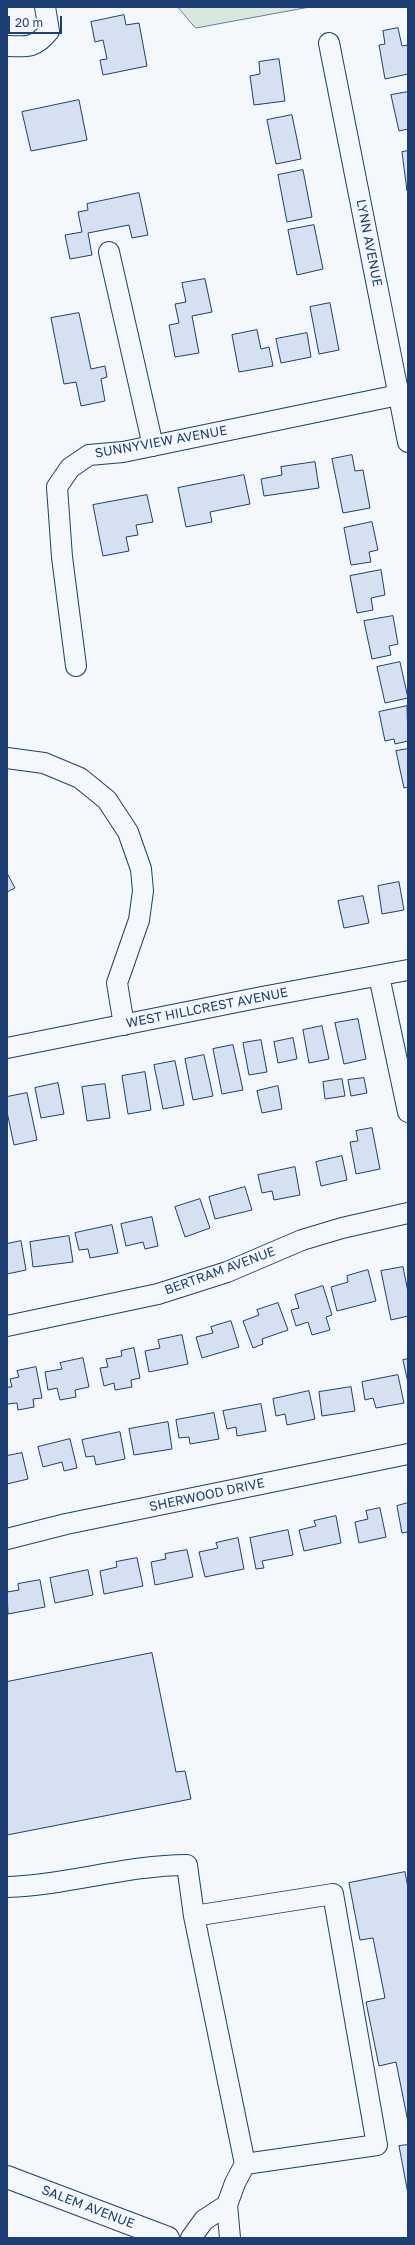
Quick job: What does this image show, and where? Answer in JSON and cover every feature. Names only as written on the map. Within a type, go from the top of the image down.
[{"type":"main road","name":"SALEM AVENUE","points":[[7,2177],[168,2238]]},
{"type":"street","points":[[7,46],[26,47],[41,41],[49,31],[45,7]]},
{"type":"street","name":"LYNN AVENUE","points":[[329,43],[403,394],[408,442]]},
{"type":"street","points":[[109,252],[153,446]]},
{"type":"street","name":"SUNNYVIEW AVENUE","points":[[76,666],[62,556],[57,487],[70,468],[89,455],[123,452],[403,394]]},
{"type":"street","points":[[7,758],[44,763],[80,778],[107,800],[128,832],[142,869],[143,891],[140,920],[117,983],[124,1024]]},
{"type":"street","name":"WEST HILLCREST AVENUE","points":[[7,1048],[124,1024],[408,970]]},
{"type":"street","points":[[379,976],[408,1112]]},
{"type":"street","name":"BERTRAM AVENUE","points":[[7,1326],[158,1294],[227,1272],[302,1240],[348,1226],[408,1213]]},
{"type":"street","name":"SHERWOOD DRIVE","points":[[7,1540],[66,1524],[408,1454]]},
{"type":"street","points":[[7,1887],[32,1886],[164,1865],[188,1865],[194,1916],[245,2164],[235,2183],[228,2205],[230,2238]]},
{"type":"street","points":[[194,1916],[333,1894],[377,2145],[245,2164]]},
{"type":"street","points":[[192,2238],[204,2220],[228,2205]]},
{"type":"shaded area","points":[[178,7],[310,7],[196,28]]},
{"type":"building","points":[[124,15],[126,25],[139,23],[147,66],[103,75],[100,60],[107,59],[103,40],[95,42],[91,22]]},
{"type":"building","points":[[398,28],[402,46],[408,45],[408,74],[385,79],[379,45],[385,44],[383,31]]},
{"type":"building","points":[[279,59],[285,101],[254,105],[250,76],[260,74],[259,62]]},
{"type":"building","points":[[408,92],[408,129],[399,131],[391,95]]},
{"type":"building","points":[[79,100],[87,140],[31,151],[22,112]]},
{"type":"building","points":[[292,115],[301,159],[276,164],[267,120]]},
{"type":"building","points":[[408,151],[408,191],[407,191],[402,152]]},
{"type":"building","points":[[303,170],[312,217],[287,222],[278,175]]},
{"type":"building","points":[[139,193],[148,235],[132,238],[129,225],[88,233],[92,255],[70,259],[65,235],[82,232],[78,212],[88,210],[87,204]]},
{"type":"building","points":[[314,225],[323,269],[297,275],[288,230]]},
{"type":"building","points":[[205,279],[212,312],[192,316],[199,353],[175,357],[169,325],[179,323],[175,304],[186,302],[182,283]]},
{"type":"building","points":[[330,303],[339,350],[319,354],[310,307]]},
{"type":"building","points":[[79,313],[91,369],[105,366],[107,377],[101,379],[105,401],[81,406],[76,382],[64,384],[51,318]]},
{"type":"building","points":[[257,330],[261,349],[269,347],[273,366],[239,372],[232,335]]},
{"type":"building","points":[[307,333],[311,357],[281,363],[276,339]]},
{"type":"building","points":[[352,455],[355,471],[363,470],[370,508],[343,513],[332,459]]},
{"type":"building","points":[[315,462],[319,488],[264,496],[261,479],[282,475],[281,467]]},
{"type":"building","points":[[244,475],[250,504],[210,512],[212,522],[186,527],[178,488]]},
{"type":"building","points":[[147,495],[153,522],[136,525],[138,535],[126,537],[129,551],[103,556],[93,505]]},
{"type":"building","points":[[372,522],[378,550],[369,552],[371,562],[351,565],[344,528]]},
{"type":"building","points":[[381,570],[385,595],[371,598],[373,610],[357,613],[350,576]]},
{"type":"building","points":[[393,616],[398,644],[389,646],[391,655],[372,659],[364,621]]},
{"type":"building","points":[[400,662],[408,698],[385,703],[377,667]]},
{"type":"building","points":[[407,706],[408,741],[395,744],[394,739],[385,741],[379,712]]},
{"type":"building","points":[[408,749],[408,787],[404,788],[396,751]]},
{"type":"building","points":[[7,873],[15,888],[7,892]]},
{"type":"building","points":[[399,882],[404,910],[382,914],[378,886]]},
{"type":"building","points":[[363,896],[369,923],[344,928],[338,901]]},
{"type":"building","points":[[358,1019],[366,1059],[344,1064],[335,1023]]},
{"type":"building","points":[[322,1026],[329,1059],[309,1063],[303,1030]]},
{"type":"building","points":[[293,1038],[297,1059],[278,1063],[274,1042]]},
{"type":"building","points":[[261,1040],[267,1072],[249,1075],[243,1043]]},
{"type":"building","points":[[233,1045],[243,1090],[222,1094],[213,1049]]},
{"type":"building","points":[[204,1055],[213,1096],[193,1100],[185,1059]]},
{"type":"building","points":[[175,1061],[184,1105],[163,1109],[154,1065]]},
{"type":"building","points":[[145,1072],[151,1110],[128,1114],[122,1076]]},
{"type":"building","points":[[364,1078],[367,1093],[351,1096],[348,1080]]},
{"type":"building","points":[[342,1079],[345,1096],[325,1099],[323,1082]]},
{"type":"building","points":[[58,1083],[64,1114],[41,1118],[35,1088]]},
{"type":"building","points":[[105,1084],[110,1118],[87,1121],[82,1087]]},
{"type":"building","points":[[278,1086],[282,1109],[262,1113],[257,1091]]},
{"type":"building","points":[[27,1093],[37,1140],[14,1145],[7,1112],[7,1097]]},
{"type":"building","points":[[372,1128],[380,1169],[356,1174],[350,1142],[358,1141],[356,1131]]},
{"type":"building","points":[[342,1156],[347,1180],[321,1186],[316,1162]]},
{"type":"building","points":[[295,1167],[300,1195],[274,1200],[272,1191],[262,1193],[258,1175]]},
{"type":"building","points":[[245,1187],[252,1210],[215,1219],[209,1197]]},
{"type":"building","points":[[200,1199],[210,1228],[185,1237],[175,1207]]},
{"type":"building","points":[[152,1217],[158,1246],[145,1249],[143,1242],[126,1246],[121,1224]]},
{"type":"building","points":[[112,1225],[118,1253],[90,1258],[88,1249],[79,1250],[75,1233]]},
{"type":"building","points":[[69,1236],[73,1262],[33,1267],[30,1242]]},
{"type":"building","points":[[21,1241],[26,1270],[7,1274],[7,1244]]},
{"type":"building","points":[[403,1267],[408,1292],[408,1316],[391,1320],[381,1271]]},
{"type":"building","points":[[368,1270],[376,1301],[337,1311],[331,1287],[348,1282],[347,1276]]},
{"type":"building","points":[[323,1286],[332,1315],[326,1317],[330,1330],[312,1335],[308,1322],[296,1326],[291,1310],[299,1308],[295,1295]]},
{"type":"building","points":[[278,1303],[288,1330],[262,1339],[263,1344],[253,1348],[243,1321],[259,1315],[257,1310]]},
{"type":"building","points":[[231,1321],[239,1347],[202,1358],[196,1337],[213,1333],[211,1327]]},
{"type":"building","points":[[182,1335],[188,1364],[149,1372],[145,1351],[160,1348],[158,1340]]},
{"type":"building","points":[[134,1348],[140,1378],[131,1380],[132,1387],[115,1390],[114,1383],[104,1386],[100,1368],[108,1367],[106,1359],[122,1356],[121,1351]]},
{"type":"building","points":[[83,1358],[89,1387],[75,1390],[76,1397],[60,1400],[57,1388],[48,1390],[45,1372],[62,1369],[60,1363]]},
{"type":"building","points":[[408,1359],[408,1383],[403,1360]]},
{"type":"building","points":[[36,1367],[42,1398],[33,1399],[34,1407],[18,1410],[17,1403],[7,1404],[7,1387],[12,1387],[10,1379],[19,1377],[17,1371]]},
{"type":"building","points":[[398,1375],[404,1403],[376,1408],[373,1398],[365,1400],[362,1382]]},
{"type":"building","points":[[351,1387],[355,1411],[322,1416],[319,1392]]},
{"type":"building","points":[[309,1391],[315,1419],[287,1425],[285,1414],[276,1416],[273,1399]]},
{"type":"building","points":[[261,1404],[266,1431],[237,1436],[236,1427],[227,1429],[223,1411]]},
{"type":"building","points":[[214,1413],[219,1439],[190,1444],[189,1437],[179,1438],[176,1420]]},
{"type":"building","points":[[168,1422],[172,1449],[134,1455],[129,1429]]},
{"type":"building","points":[[120,1432],[125,1459],[96,1465],[94,1456],[86,1457],[82,1440]]},
{"type":"building","points":[[70,1439],[77,1468],[64,1471],[62,1462],[43,1467],[38,1447]]},
{"type":"building","points":[[22,1453],[28,1479],[7,1484],[7,1456]]},
{"type":"building","points":[[408,1503],[408,1532],[402,1533],[397,1506]]},
{"type":"building","points":[[380,1508],[386,1537],[359,1543],[355,1522],[368,1519],[366,1511]]},
{"type":"building","points":[[336,1516],[341,1543],[304,1551],[299,1530],[316,1526],[314,1521]]},
{"type":"building","points":[[288,1530],[293,1555],[262,1561],[264,1568],[256,1569],[250,1538]]},
{"type":"building","points":[[238,1538],[244,1569],[205,1577],[199,1552],[218,1548],[216,1543]]},
{"type":"building","points":[[187,1550],[193,1577],[155,1585],[151,1562],[166,1559],[165,1554]]},
{"type":"building","points":[[137,1558],[143,1586],[104,1594],[100,1571],[117,1567],[116,1562]]},
{"type":"building","points":[[88,1570],[93,1595],[55,1603],[50,1578]]},
{"type":"building","points":[[40,1580],[45,1607],[8,1614],[7,1592],[19,1590],[18,1584]]},
{"type":"building","points":[[152,1653],[176,1772],[185,1771],[191,1799],[7,1835],[7,1682]]},
{"type":"building","points":[[405,1872],[408,1888],[408,2122],[396,2062],[379,2066],[366,2002],[385,1998],[373,1938],[360,1940],[349,1883]]},
{"type":"building","points":[[408,2145],[408,2194],[399,2146]]}]
